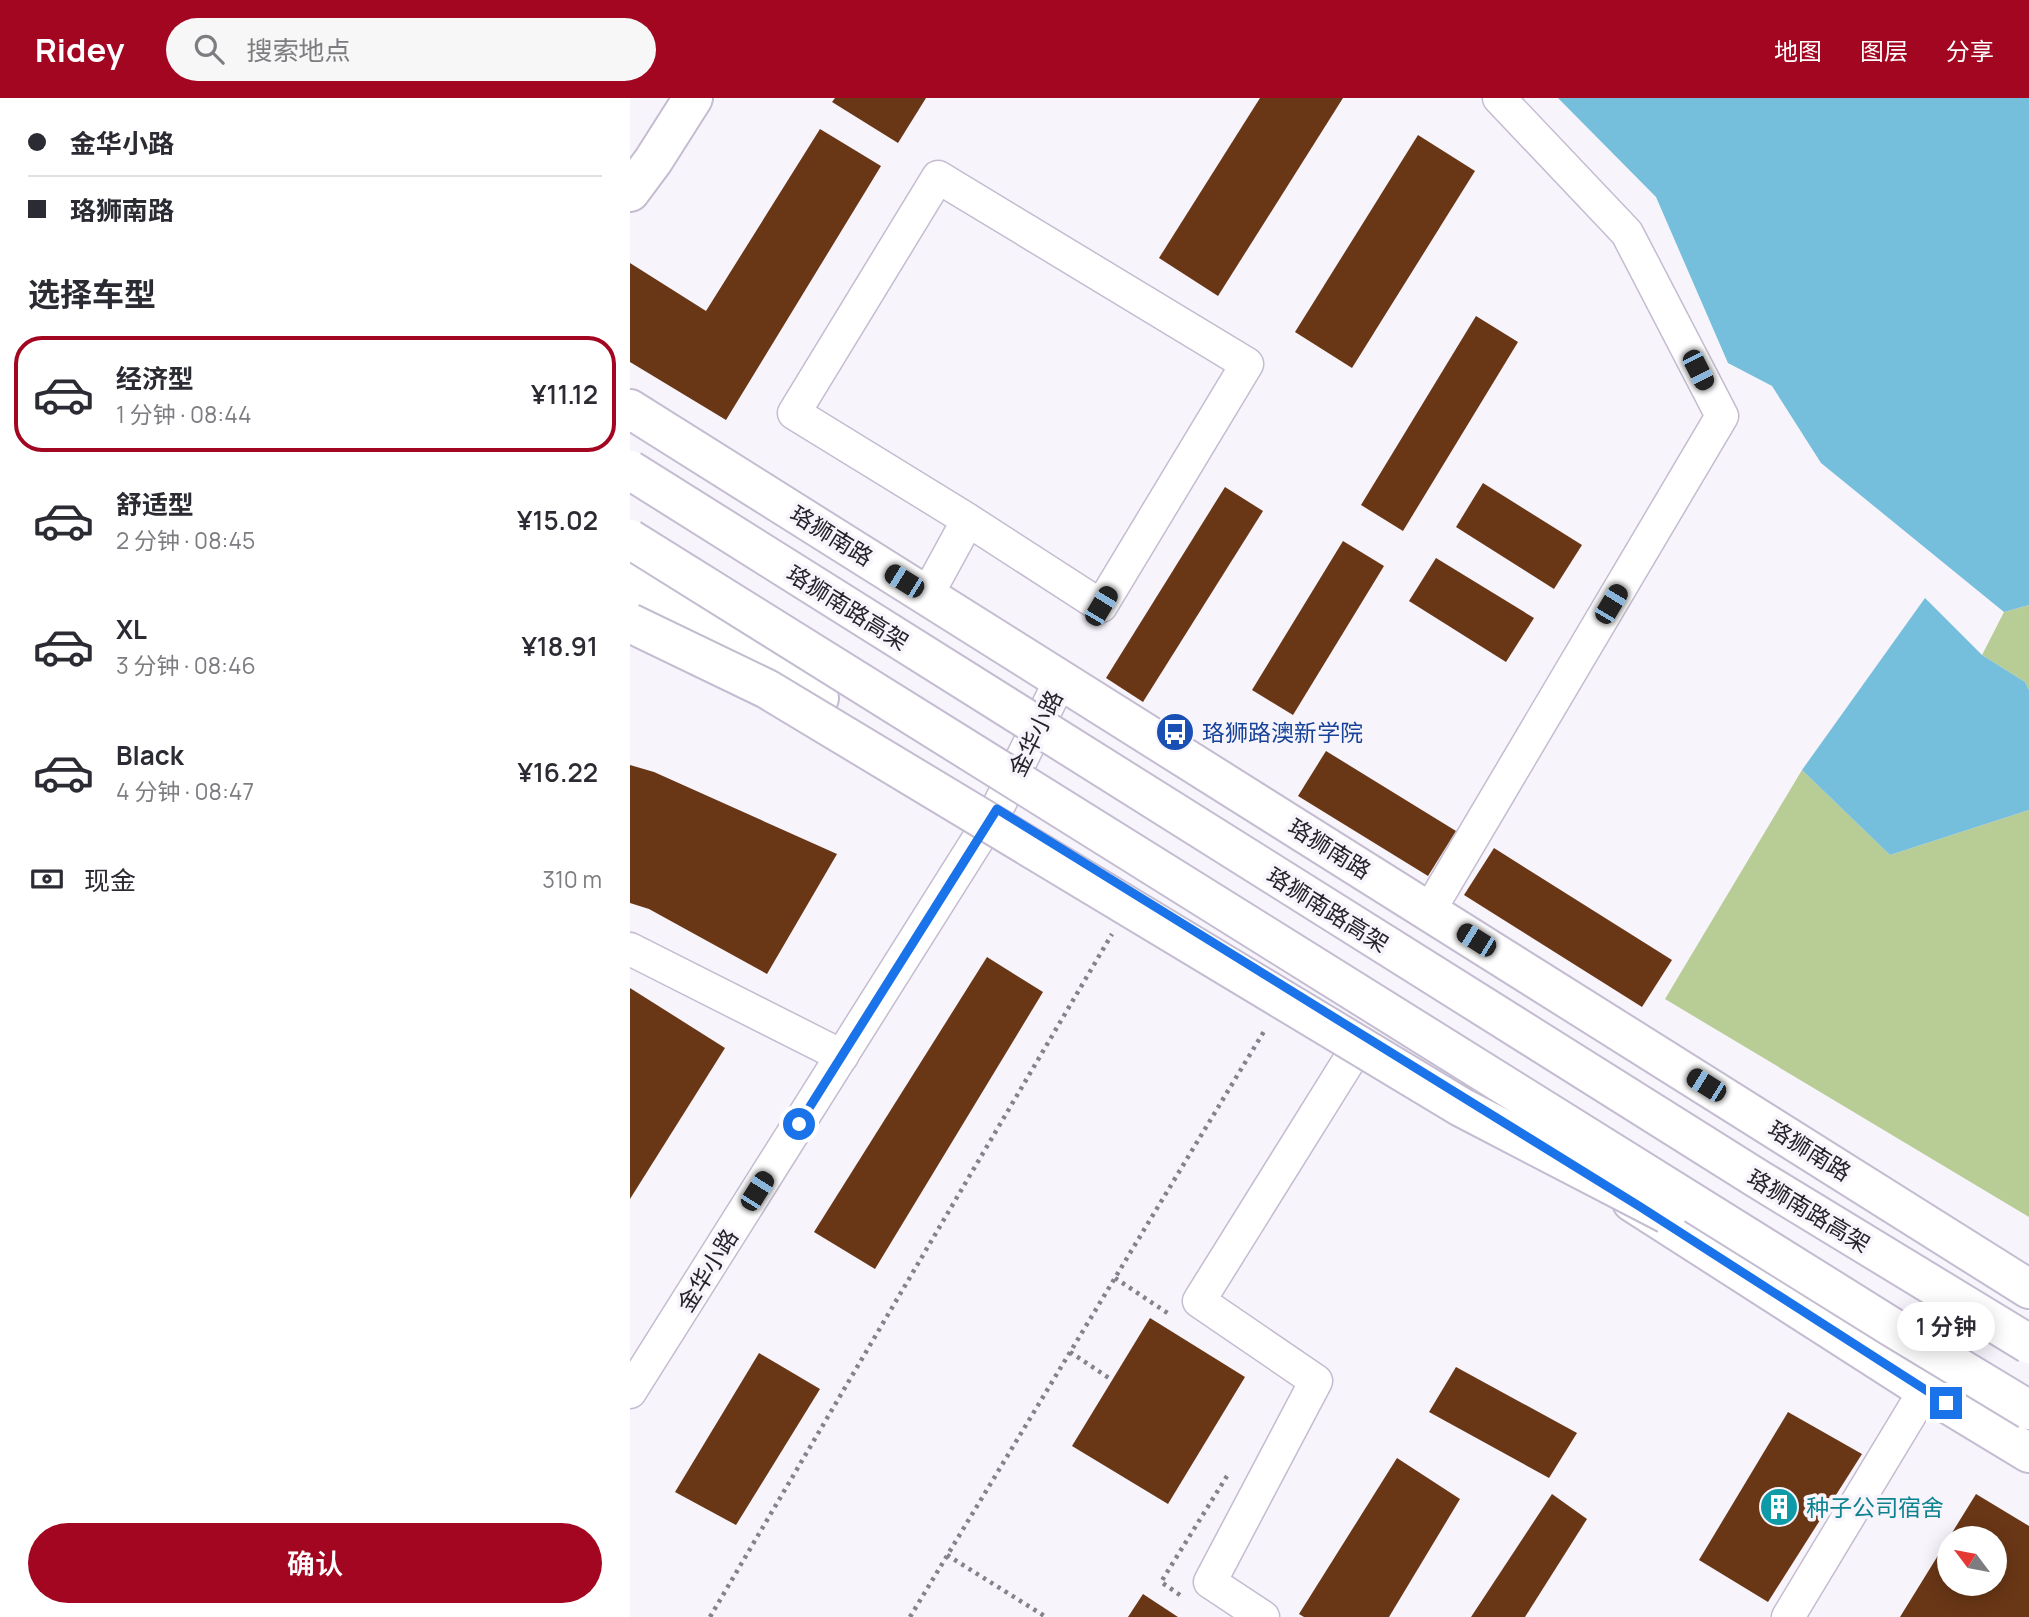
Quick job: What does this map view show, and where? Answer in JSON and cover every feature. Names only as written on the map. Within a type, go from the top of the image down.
[{"type":"main road","points":[[630,192],[653,161],[692,98]]},
{"type":"main road","name":"珞狮南路","points":[[630,409],[2029,1289]]},
{"type":"main road","name":"珞狮南路高架","points":[[630,470],[1746,1171],[2029,1344]]},
{"type":"main road","points":[[630,539],[1890,1326],[2029,1410]]},
{"type":"main road","points":[[630,582],[1639,1206],[2029,1453]]},
{"type":"main road","points":[[630,611],[767,689],[1473,1113],[1729,1247],[1890,1326]]},
{"type":"main road","points":[[630,622],[767,689]]},
{"type":"street","points":[[1429,911],[1722,416],[1627,233],[1499,98]]},
{"type":"street","points":[[939,177],[1247,364],[1101,606],[968,520],[794,413],[939,177]]},
{"type":"street","points":[[927,595],[968,520]]},
{"type":"street","name":"金华小路","points":[[630,1392],[997,809],[1061,679]]},
{"type":"street","points":[[630,948],[842,1056]]},
{"type":"street","points":[[1263,1617],[1210,1582],[1315,1381],[1199,1301],[1359,1046]]},
{"type":"street","points":[[1788,1617],[1926,1390]]},
{"type":"path","points":[[710,1617],[1128,906]]},
{"type":"path","points":[[910,1617],[1269,1023]]},
{"type":"path","points":[[1115,1278],[1170,1315]]},
{"type":"path","points":[[1070,1352],[1112,1380]]},
{"type":"path","points":[[1182,1596],[1161,1582],[1232,1468]]},
{"type":"path","points":[[947,1556],[1046,1617]]},
{"type":"green space","points":[[2029,605],[2029,690],[2025,682],[1982,655],[2004,612]]},
{"type":"green space","points":[[1802,770],[1890,855],[2029,810],[2029,1217],[1665,999]]},
{"type":"water","points":[[1558,98],[2029,98],[2029,605],[2004,612],[1821,463],[1772,386],[1728,363],[1656,197]]},
{"type":"water","points":[[1925,598],[1982,655],[2025,682],[2029,690],[2029,810],[1890,855],[1802,770]]},
{"type":"building","points":[[835,98],[926,98],[898,143],[832,102]]},
{"type":"building","points":[[1260,98],[1343,98],[1218,296],[1159,258]]},
{"type":"building","points":[[820,129],[881,166],[726,420],[630,362],[630,263],[706,311]]},
{"type":"building","points":[[1418,135],[1475,171],[1352,368],[1295,332]]},
{"type":"building","points":[[1476,316],[1518,342],[1403,531],[1361,505]]},
{"type":"building","points":[[1483,483],[1582,545],[1554,589],[1456,527]]},
{"type":"building","points":[[1225,487],[1263,511],[1143,702],[1106,678]]},
{"type":"building","points":[[1343,541],[1384,566],[1293,715],[1252,690]]},
{"type":"building","points":[[1436,558],[1534,618],[1506,662],[1409,601]]},
{"type":"building","points":[[1326,751],[1456,831],[1428,876],[1298,796]]},
{"type":"building","points":[[630,765],[654,772],[837,854],[767,974],[649,909],[630,903]]},
{"type":"building","points":[[1494,848],[1672,960],[1642,1007],[1464,895]]},
{"type":"building","points":[[987,957],[1043,992],[875,1269],[814,1232]]},
{"type":"building","points":[[630,988],[725,1048],[630,1199]]},
{"type":"building","points":[[1150,1318],[1245,1377],[1168,1504],[1072,1446]]},
{"type":"building","points":[[759,1353],[820,1389],[736,1525],[675,1492]]},
{"type":"building","points":[[1456,1367],[1577,1433],[1549,1478],[1429,1412]]},
{"type":"building","name":"种子公司宿舍","points":[[1788,1412],[1862,1454],[1768,1602],[1699,1560]]},
{"type":"building","points":[[1397,1458],[1460,1499],[1389,1617],[1304,1617],[1299,1614]]},
{"type":"building","points":[[1552,1494],[1587,1519],[1525,1617],[1471,1617]]},
{"type":"building","points":[[1976,1494],[2029,1526],[2029,1617],[1900,1617],[1937,1557],[1937,1596],[2007,1596],[2007,1526],[1956,1526]]},
{"type":"building","points":[[1143,1594],[1178,1617],[1128,1617]]},
{"type":"place","name":"珞狮路澳新学院","points":[[1175,732]]},
{"type":"place","name":"种子公司宿舍","points":[[1779,1507]]},
{"type":"route","points":[[799,1124],[997,809],[1639,1206],[1946,1403]]}]
